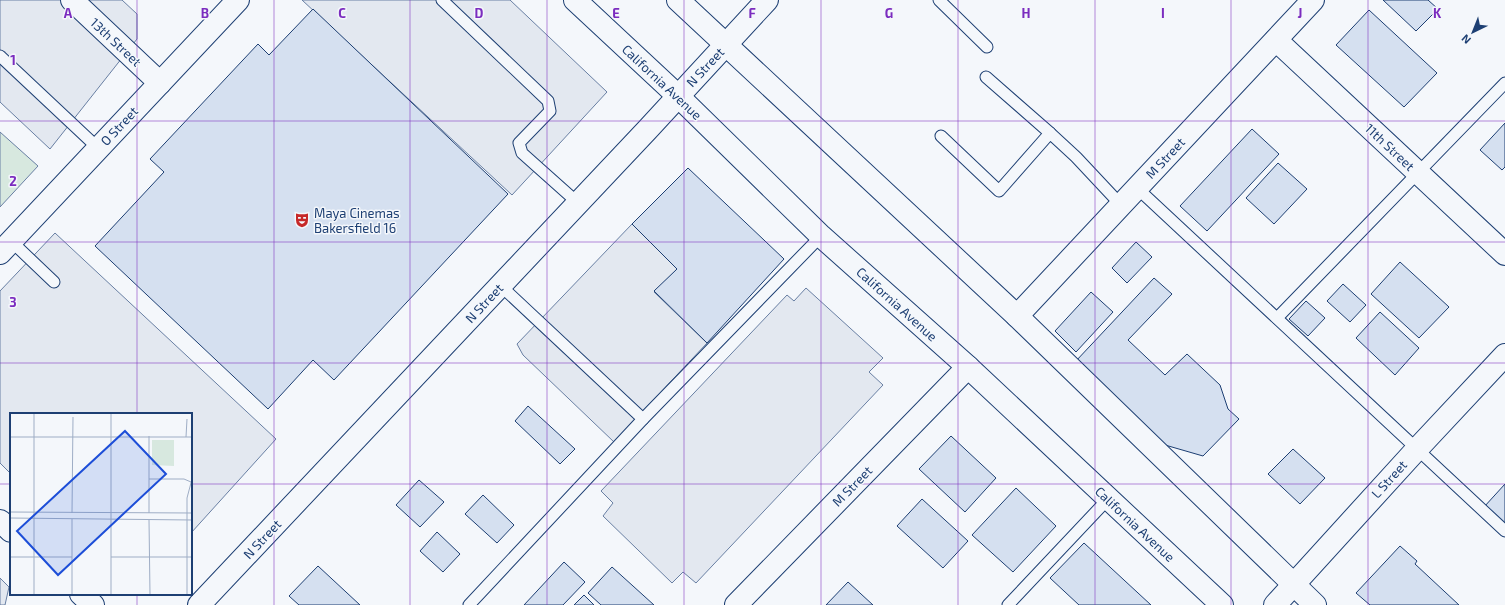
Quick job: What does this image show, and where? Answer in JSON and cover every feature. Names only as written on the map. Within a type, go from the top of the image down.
[{"type":"street","name":"13th Street","points":[[72,0],[160,83]]},
{"type":"street","name":"O Street","points":[[6,247],[238,0]]},
{"type":"street","name":"California Avenue","points":[[575,0],[678,96],[822,236],[968,367],[1222,605]]},
{"type":"street","points":[[678,0],[1017,316],[1315,605]]},
{"type":"street","name":"N Street","points":[[200,605],[501,286],[767,0]]},
{"type":"street","name":"M Street","points":[[1017,316],[1313,0]]},
{"type":"street","name":"11th Street","points":[[1276,40],[1505,254]]},
{"type":"street","name":"L Street","points":[[1275,605],[1505,354]]},
{"type":"street","name":"M Street","points":[[736,605],[968,367]]},
{"type":"street","points":[[0,521],[10,530]]},
{"type":"street","points":[[82,595],[93,605]]},
{"type":"lane","points":[[442,0],[548,101],[550,111],[519,143],[522,153],[578,202]]},
{"type":"lane","points":[[939,0],[987,47]]},
{"type":"lane","points":[[0,56],[98,148]]},
{"type":"lane","points":[[986,77],[1076,157],[1121,205]]},
{"type":"lane","points":[[1277,318],[1505,83]]},
{"type":"lane","points":[[941,136],[999,191],[1050,133]]},
{"type":"lane","points":[[1137,188],[1505,532]]},
{"type":"lane","points":[[469,605],[643,419],[822,236]]},
{"type":"lane","points":[[6,247],[54,282]]},
{"type":"lane","points":[[501,286],[643,419]]},
{"type":"lane","points":[[1008,605],[1108,499]]},
{"type":"shaded area","points":[[0,0],[122,0],[137,14],[137,39],[50,149],[0,102]]},
{"type":"shaded area","points":[[302,0],[510,0],[607,92],[512,195]]},
{"type":"shaded area","points":[[0,132],[38,166],[0,207]]},
{"type":"shaded area","points":[[632,224],[677,269],[654,292],[707,343],[614,442],[523,355],[517,344]]},
{"type":"shaded area","points":[[55,233],[276,439],[192,532],[192,413],[10,413],[10,473],[0,463],[0,291]]},
{"type":"shaded area","points":[[806,288],[883,358],[869,372],[883,385],[696,583],[683,572],[672,583],[603,516],[613,503],[601,491],[787,295],[794,301]]},
{"type":"shaded area","points":[[0,578],[9,587],[5,605],[0,605]]},
{"type":"building","points":[[1383,0],[1428,0],[1438,9],[1416,31]]},
{"type":"building","name":"Maya Cinemas Bakersfield 16","points":[[313,9],[508,194],[334,380],[313,360],[268,409],[95,246],[164,172],[150,159],[258,44],[269,55]]},
{"type":"building","points":[[1369,10],[1437,73],[1404,107],[1336,45]]},
{"type":"building","points":[[1505,123],[1505,167],[1502,170],[1480,150]]},
{"type":"building","points":[[1252,129],[1279,154],[1207,231],[1180,206]]},
{"type":"building","points":[[1278,163],[1307,189],[1274,224],[1246,198]]},
{"type":"building","points":[[688,168],[784,259],[707,343],[654,291],[677,269],[632,224]]},
{"type":"building","points":[[1136,242],[1152,257],[1127,283],[1112,268]]},
{"type":"building","points":[[1400,262],[1449,307],[1419,338],[1371,294]]},
{"type":"building","points":[[1154,278],[1172,294],[1128,340],[1165,375],[1187,354],[1220,385],[1228,409],[1239,419],[1203,456],[1165,445],[1075,362]]},
{"type":"building","points":[[1343,284],[1366,305],[1350,322],[1327,301]]},
{"type":"building","points":[[1091,292],[1113,312],[1076,352],[1055,331]]},
{"type":"building","points":[[1306,301],[1325,318],[1308,336],[1289,319]]},
{"type":"building","points":[[1380,312],[1419,348],[1395,375],[1356,338]]},
{"type":"building","points":[[528,406],[575,449],[560,464],[515,421]]},
{"type":"building","points":[[951,436],[996,478],[965,512],[919,469]]},
{"type":"building","points":[[1293,449],[1325,478],[1300,504],[1268,474]]},
{"type":"building","points":[[419,480],[444,502],[420,527],[396,505]]},
{"type":"building","points":[[1505,484],[1505,527],[1484,507]]},
{"type":"building","points":[[1016,488],[1056,526],[1013,572],[972,535]]},
{"type":"building","points":[[483,495],[514,525],[497,543],[465,514]]},
{"type":"building","points":[[922,499],[968,541],[943,568],[897,526]]},
{"type":"building","points":[[437,532],[460,554],[443,572],[420,551]]},
{"type":"building","points":[[1084,543],[1151,605],[1079,605],[1050,578]]},
{"type":"building","points":[[1400,546],[1417,561],[1415,564],[1459,605],[1370,605],[1356,593]]},
{"type":"building","points":[[564,562],[585,582],[563,605],[524,605]]},
{"type":"building","points":[[318,566],[360,605],[299,605],[289,596]]},
{"type":"building","points":[[612,567],[654,605],[601,605],[588,593]]},
{"type":"building","points":[[848,582],[873,605],[826,605]]},
{"type":"building","points":[[584,595],[594,605],[574,605]]},
{"type":"place","name":"Maya Cinemas Bakersfield 16","points":[[302,220]]}]
